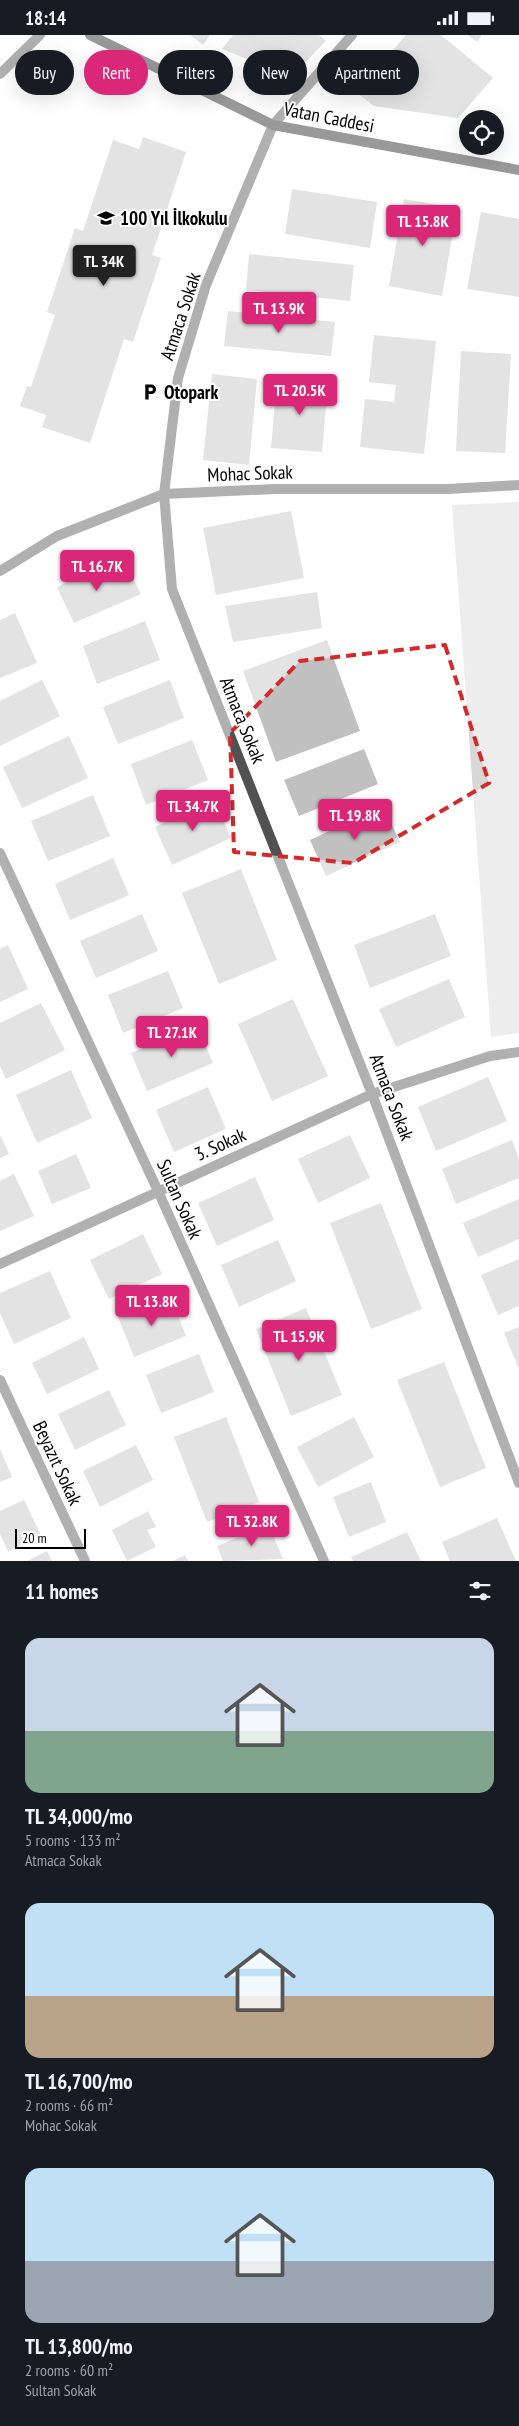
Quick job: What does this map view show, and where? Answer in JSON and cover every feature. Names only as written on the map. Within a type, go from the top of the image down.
[{"type":"main road","name":"Vatan Caddesi","points":[[90,35],[273,125],[519,171]]},
{"type":"street","points":[[0,74],[40,35]]},
{"type":"street","name":"Atmaca Sokak","points":[[352,35],[273,125],[206,285],[178,378],[164,494],[172,589],[372,1094],[519,1483]]},
{"type":"street","name":"Mohac Sokak","points":[[0,571],[57,536],[164,494],[275,489],[448,489],[519,485]]},
{"type":"street","name":"Sultan Sokak","points":[[0,853],[158,1191],[324,1561]]},
{"type":"street","name":"3. Sokak","points":[[0,1264],[372,1094],[490,1057],[519,1052]]},
{"type":"street","name":"Beyazıt Sokak","points":[[0,1380],[85,1561]]},
{"type":"highlighted area","points":[[445,645],[489,783],[353,863],[234,852],[230,733],[300,661]]},
{"type":"shaded area","points":[[519,502],[519,1033],[491,1037],[452,505]]},
{"type":"building","points":[[190,35],[210,35],[203,45]]},
{"type":"building","points":[[233,35],[319,35],[326,41],[307,61],[307,50],[243,50],[243,58],[233,53],[233,50],[222,49]]},
{"type":"building","points":[[406,35],[441,35],[493,78],[465,110],[459,110],[458,118],[374,106],[360,95],[419,95],[419,50],[393,50]]},
{"type":"building","points":[[468,35],[482,35],[477,42]]},
{"type":"building","points":[[143,137],[186,152],[152,255],[161,258],[133,342],[124,339],[90,443],[42,427],[46,415],[20,406],[27,386],[31,387],[55,315],[47,312],[75,228],[83,231],[113,140],[139,149]]},
{"type":"building","points":[[292,189],[377,202],[370,248],[285,234]]},
{"type":"building","points":[[404,199],[457,208],[442,296],[389,286]]},
{"type":"building","points":[[481,212],[519,219],[519,297],[467,289]]},
{"type":"building","points":[[249,254],[354,265],[350,301],[246,290]]},
{"type":"building","points":[[228,311],[335,322],[331,356],[224,346]]},
{"type":"building","points":[[374,335],[436,341],[424,454],[360,447],[365,399],[394,402],[396,385],[369,382]]},
{"type":"building","points":[[461,351],[511,354],[505,453],[456,451]]},
{"type":"building","points":[[212,374],[257,379],[249,465],[203,460]]},
{"type":"building","points":[[277,380],[328,384],[322,452],[271,448]]},
{"type":"building","points":[[291,511],[304,578],[216,595],[203,528]]},
{"type":"building","points":[[104,564],[131,574],[141,594],[74,623],[57,587]]},
{"type":"building","points":[[317,592],[322,628],[233,642],[225,606]]},
{"type":"building","points":[[15,613],[37,663],[0,678],[0,620]]},
{"type":"building","points":[[145,621],[160,660],[97,684],[83,646]]},
{"type":"building","points":[[327,640],[360,731],[276,762],[243,671]]},
{"type":"building","points":[[42,680],[60,716],[0,746],[0,701]]},
{"type":"building","points":[[170,680],[184,718],[118,744],[103,707]]},
{"type":"building","points":[[69,736],[88,778],[22,808],[3,767]]},
{"type":"building","points":[[192,740],[208,780],[146,805],[131,764]]},
{"type":"building","points":[[364,749],[378,784],[299,816],[284,780]]},
{"type":"building","points":[[93,795],[110,836],[48,861],[31,821]]},
{"type":"building","points":[[214,800],[231,838],[172,865],[155,827]]},
{"type":"building","points":[[383,806],[400,842],[326,876],[310,840]]},
{"type":"building","points":[[113,858],[129,895],[70,920],[55,884]]},
{"type":"building","points":[[241,869],[277,960],[219,984],[182,893]]},
{"type":"building","points":[[142,914],[158,951],[96,978],[80,941]]},
{"type":"building","points":[[435,914],[451,956],[370,988],[354,945]]},
{"type":"building","points":[[8,945],[28,989],[0,1002],[0,949]]},
{"type":"building","points":[[168,971],[183,1008],[123,1033],[108,995]]},
{"type":"building","points":[[449,979],[465,1017],[396,1047],[379,1009]]},
{"type":"building","points":[[293,999],[328,1076],[272,1101],[238,1024]]},
{"type":"building","points":[[41,1003],[65,1050],[6,1079],[0,1066],[0,1023]]},
{"type":"building","points":[[197,1025],[213,1063],[147,1091],[131,1053]]},
{"type":"building","points":[[71,1070],[92,1118],[37,1143],[16,1095]]},
{"type":"building","points":[[488,1077],[507,1121],[436,1151],[418,1107]]},
{"type":"building","points":[[208,1087],[226,1129],[174,1152],[156,1110]]},
{"type":"building","points":[[0,1135],[9,1154],[0,1158]]},
{"type":"building","points":[[350,1135],[370,1178],[318,1203],[298,1159]]},
{"type":"building","points":[[512,1140],[519,1159],[519,1178],[456,1204],[442,1169]]},
{"type":"building","points":[[76,1154],[91,1188],[52,1204],[38,1171]]},
{"type":"building","points":[[14,1174],[34,1216],[0,1231],[0,1181]]},
{"type":"building","points":[[255,1177],[274,1220],[217,1246],[198,1203]]},
{"type":"building","points":[[519,1199],[519,1239],[478,1257],[463,1223]]},
{"type":"building","points":[[381,1203],[422,1309],[371,1329],[330,1223]]},
{"type":"building","points":[[143,1234],[162,1274],[109,1299],[90,1260]]},
{"type":"building","points":[[278,1240],[296,1281],[239,1307],[221,1265]]},
{"type":"building","points":[[519,1259],[519,1306],[498,1315],[481,1275]]},
{"type":"building","points":[[50,1271],[71,1318],[14,1344],[0,1313],[0,1293]]},
{"type":"building","points":[[170,1296],[186,1336],[134,1357],[118,1317]]},
{"type":"building","points":[[306,1308],[342,1395],[291,1416],[256,1329]]},
{"type":"building","points":[[519,1327],[519,1369],[504,1333]]},
{"type":"building","points":[[84,1337],[99,1369],[47,1394],[32,1363]]},
{"type":"building","points":[[199,1354],[214,1392],[161,1413],[146,1375]]},
{"type":"building","points":[[444,1362],[486,1468],[440,1487],[397,1380]]},
{"type":"building","points":[[109,1390],[126,1425],[75,1450],[58,1414]]},
{"type":"building","points":[[226,1417],[259,1502],[207,1522],[174,1437]]},
{"type":"building","points":[[354,1417],[374,1457],[318,1487],[297,1447]]},
{"type":"building","points":[[136,1445],[153,1480],[100,1507],[83,1471]]},
{"type":"building","points":[[0,1449],[12,1477],[0,1482]]},
{"type":"building","points":[[371,1482],[386,1522],[349,1537],[333,1497]]},
{"type":"building","points":[[24,1500],[41,1535],[8,1551],[0,1534],[0,1511]]},
{"type":"building","points":[[148,1511],[156,1527],[147,1530],[156,1547],[127,1561],[112,1530]]},
{"type":"building","points":[[497,1518],[516,1561],[450,1561],[442,1542]]},
{"type":"building","points":[[269,1525],[283,1559],[223,1561],[217,1546]]},
{"type":"building","points":[[407,1532],[421,1561],[353,1561],[351,1557]]},
{"type":"building","points":[[47,1551],[52,1561],[27,1561]]},
{"type":"building","points":[[185,1555],[188,1561],[173,1561]]},
{"type":"place","name":"100 Yıl İlkokulu","points":[[106,218]]},
{"type":"place","name":"Otopark","points":[[150,392]]}]
